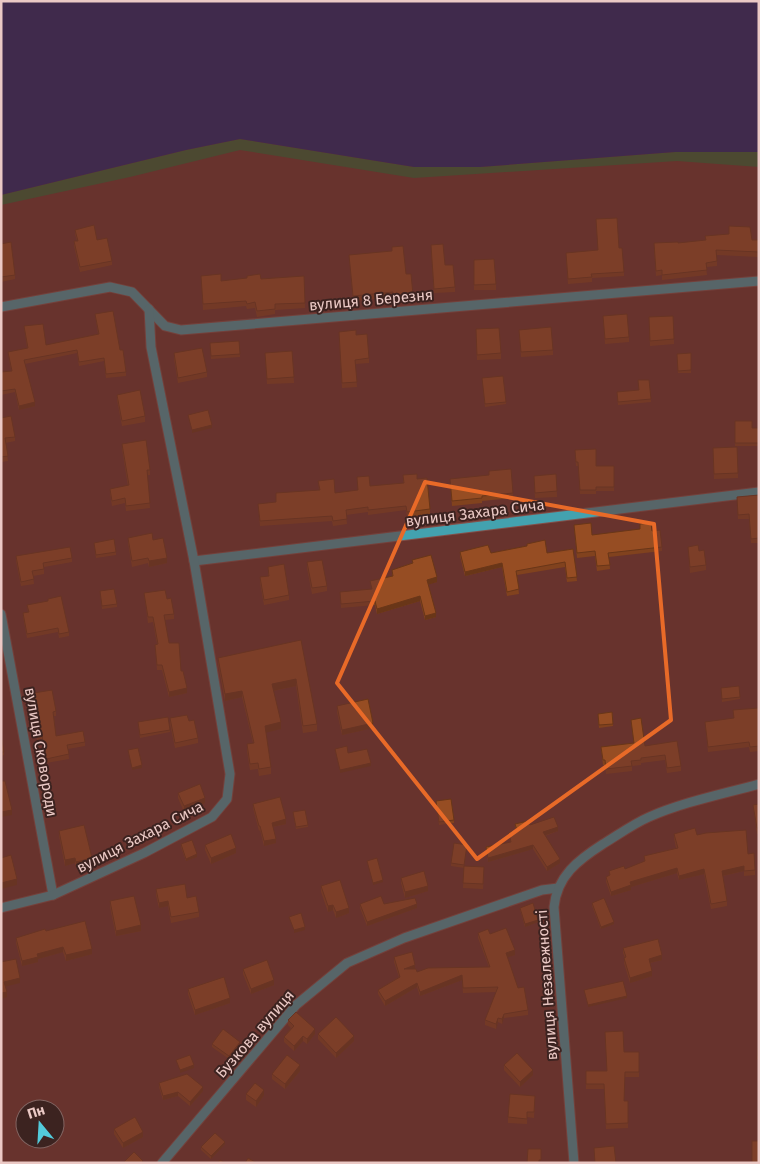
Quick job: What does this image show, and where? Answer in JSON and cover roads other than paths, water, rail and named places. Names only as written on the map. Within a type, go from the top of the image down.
[{"type":"street","name":"вулиця 8 Березня","points":[[1,307],[110,287],[132,292],[165,326],[181,330],[759,281]]},
{"type":"street","name":"вулиця Захара Сича","points":[[1,908],[53,895],[144,854],[212,817],[227,799],[230,774],[194,561],[151,348],[149,309]]},
{"type":"street","name":"вулиця Захара Сича","points":[[194,561],[759,492]]},
{"type":"street","name":"вулиця Сковороди","points":[[1,614],[53,895]]},
{"type":"street","name":"вулиця Незалежності","points":[[574,1163],[554,907],[558,888],[567,872],[577,862],[626,829],[648,817],[759,784]]},
{"type":"street","name":"Бузкова вулиця","points":[[162,1163],[296,1005],[347,963],[404,938],[542,890],[558,888]]}]
